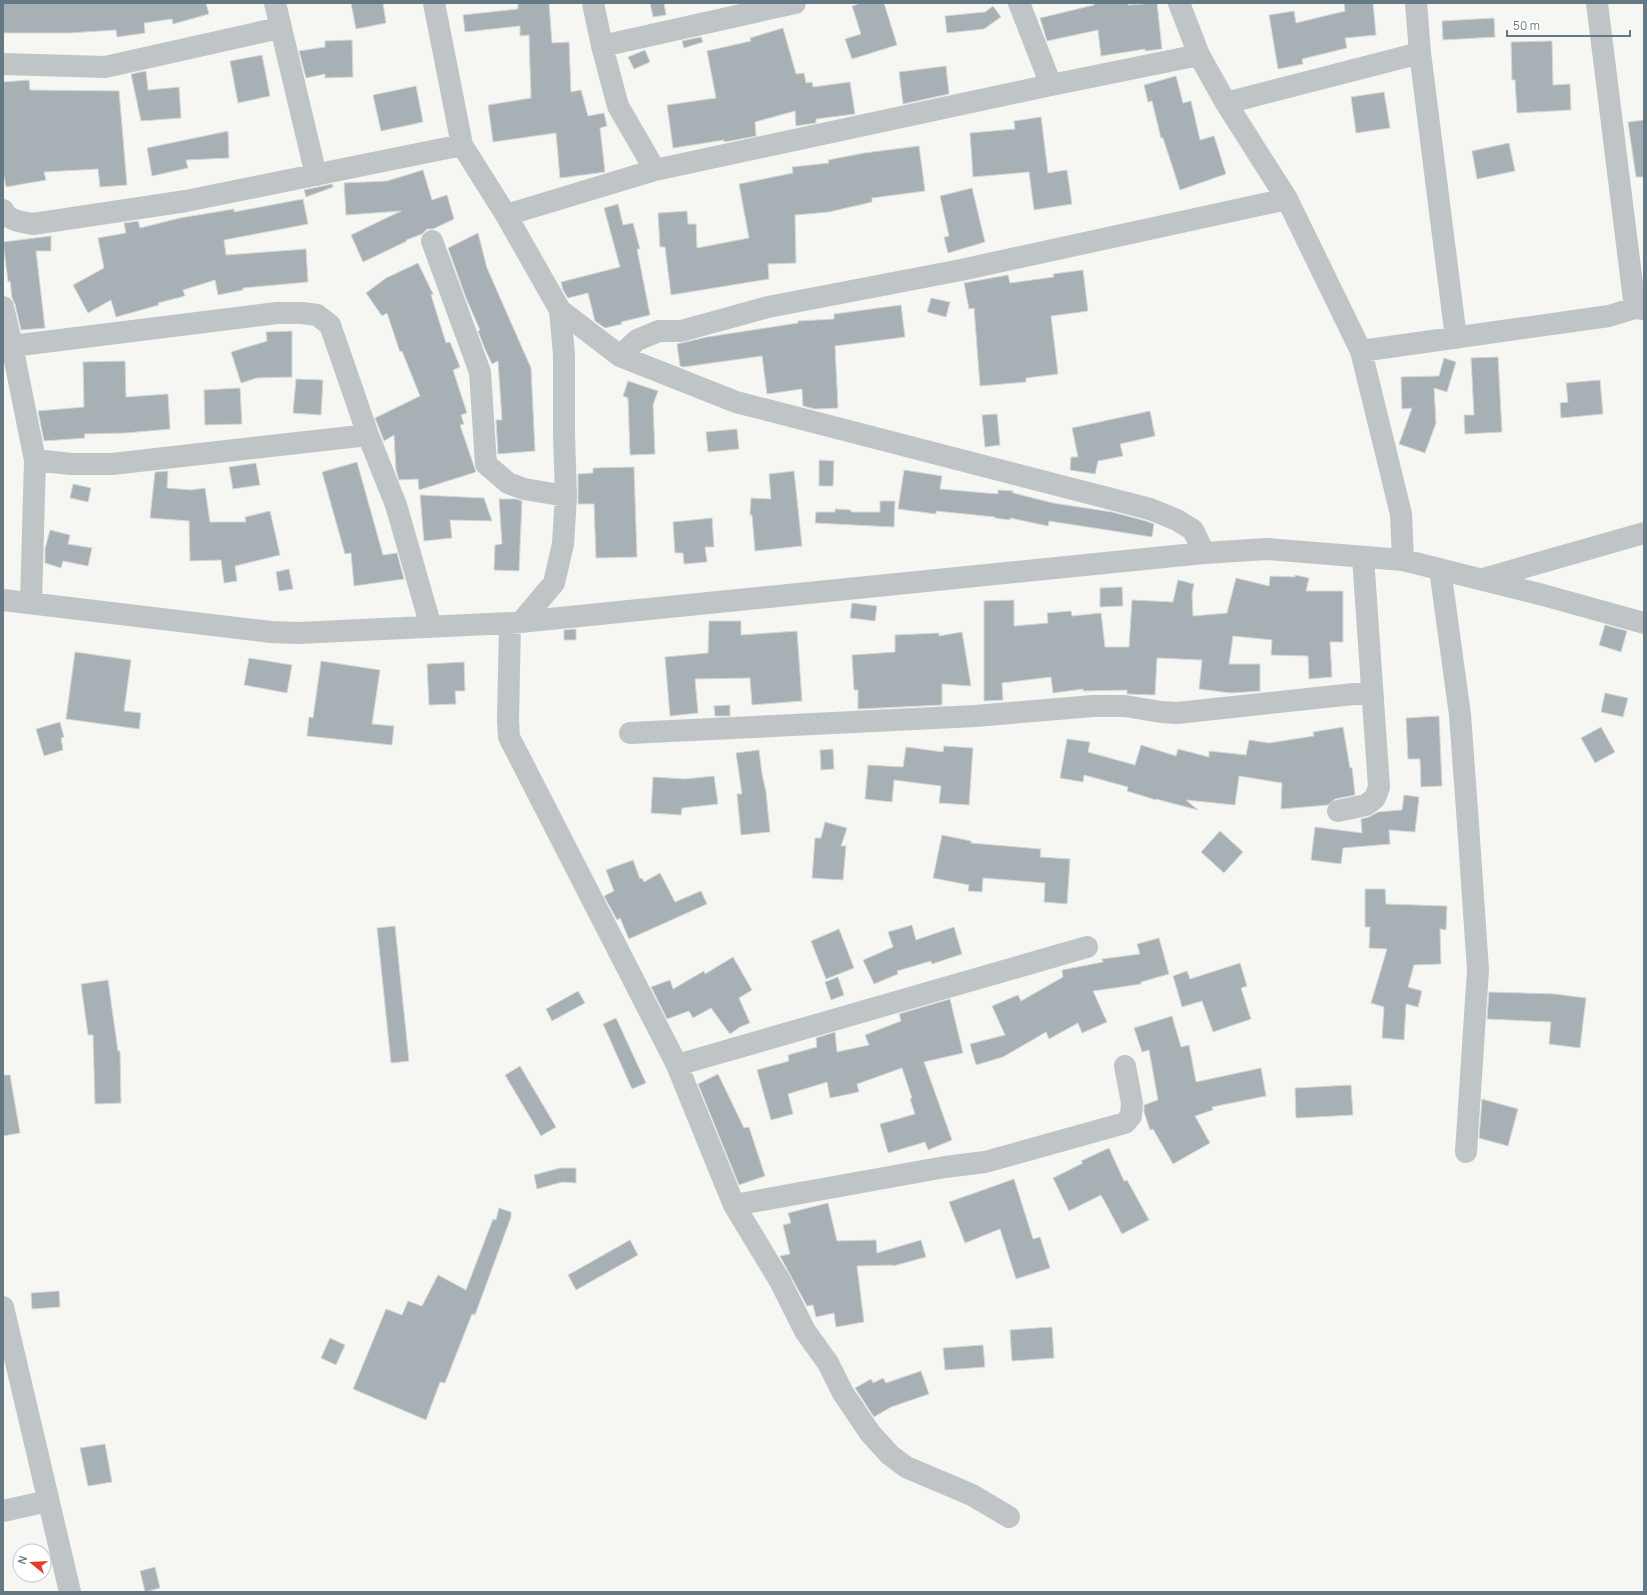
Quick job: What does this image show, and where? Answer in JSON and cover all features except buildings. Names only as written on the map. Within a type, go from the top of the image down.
[{"type":"street","points":[[275,3],[279,28],[316,175]]},
{"type":"street","points":[[434,3],[462,145],[506,215],[560,310],[620,356],[736,402],[1150,509],[1177,520],[1193,530],[1204,553]]},
{"type":"street","points":[[593,3],[602,46],[618,106],[655,170]]},
{"type":"street","points":[[602,46],[795,3]]},
{"type":"street","points":[[1019,3],[1051,85]]},
{"type":"street","points":[[1179,3],[1198,55],[1226,103],[1288,199],[1361,351],[1401,514],[1403,560]]},
{"type":"street","points":[[1416,3],[1420,53],[1456,338]]},
{"type":"street","points":[[1361,351],[1609,316],[1640,309],[1597,3]]},
{"type":"street","points":[[3,64],[105,67],[279,28]]},
{"type":"street","points":[[1226,103],[1420,53]]},
{"type":"street","points":[[506,215],[655,170],[1198,55]]},
{"type":"street","points":[[4,212],[16,221],[32,224],[186,201],[462,145]]},
{"type":"street","points":[[620,356],[637,340],[659,331],[681,331],[768,307],[961,270],[1288,199]]},
{"type":"street","points":[[432,241],[480,372],[486,464],[508,483],[524,489],[566,496]]},
{"type":"street","points":[[3,307],[35,460],[31,602]]},
{"type":"street","points":[[560,310],[564,356],[566,496],[563,544],[554,583],[516,623],[508,720],[509,737],[678,1065],[734,1206],[780,1281],[805,1331],[828,1363],[843,1393],[870,1433],[890,1455],[906,1467],[972,1495],[1009,1517]]},
{"type":"street","points":[[12,346],[277,313],[302,313],[317,315],[330,325],[368,435],[396,506],[431,627]]},
{"type":"street","points":[[35,460],[90,465],[112,464],[368,435]]},
{"type":"street","points":[[1482,579],[1644,533]]},
{"type":"street","points":[[3,600],[31,602],[271,632],[298,634],[516,623],[1204,553],[1267,549],[1403,560],[1482,579],[1644,623]]},
{"type":"street","points":[[1338,811],[1366,805],[1375,798],[1379,787],[1363,557]]},
{"type":"street","points":[[1440,569],[1460,715],[1478,970],[1466,1152]]},
{"type":"street","points":[[630,733],[975,716],[1093,706],[1125,706],[1177,713],[1372,692]]},
{"type":"street","points":[[678,1065],[1087,947]]},
{"type":"street","points":[[734,1206],[945,1167],[985,1162],[1125,1123],[1131,1116],[1132,1103],[1125,1066]]},
{"type":"street","points":[[3,1307],[8,1353],[48,1501],[70,1592]]},
{"type":"street","points":[[3,1511],[48,1501]]}]
